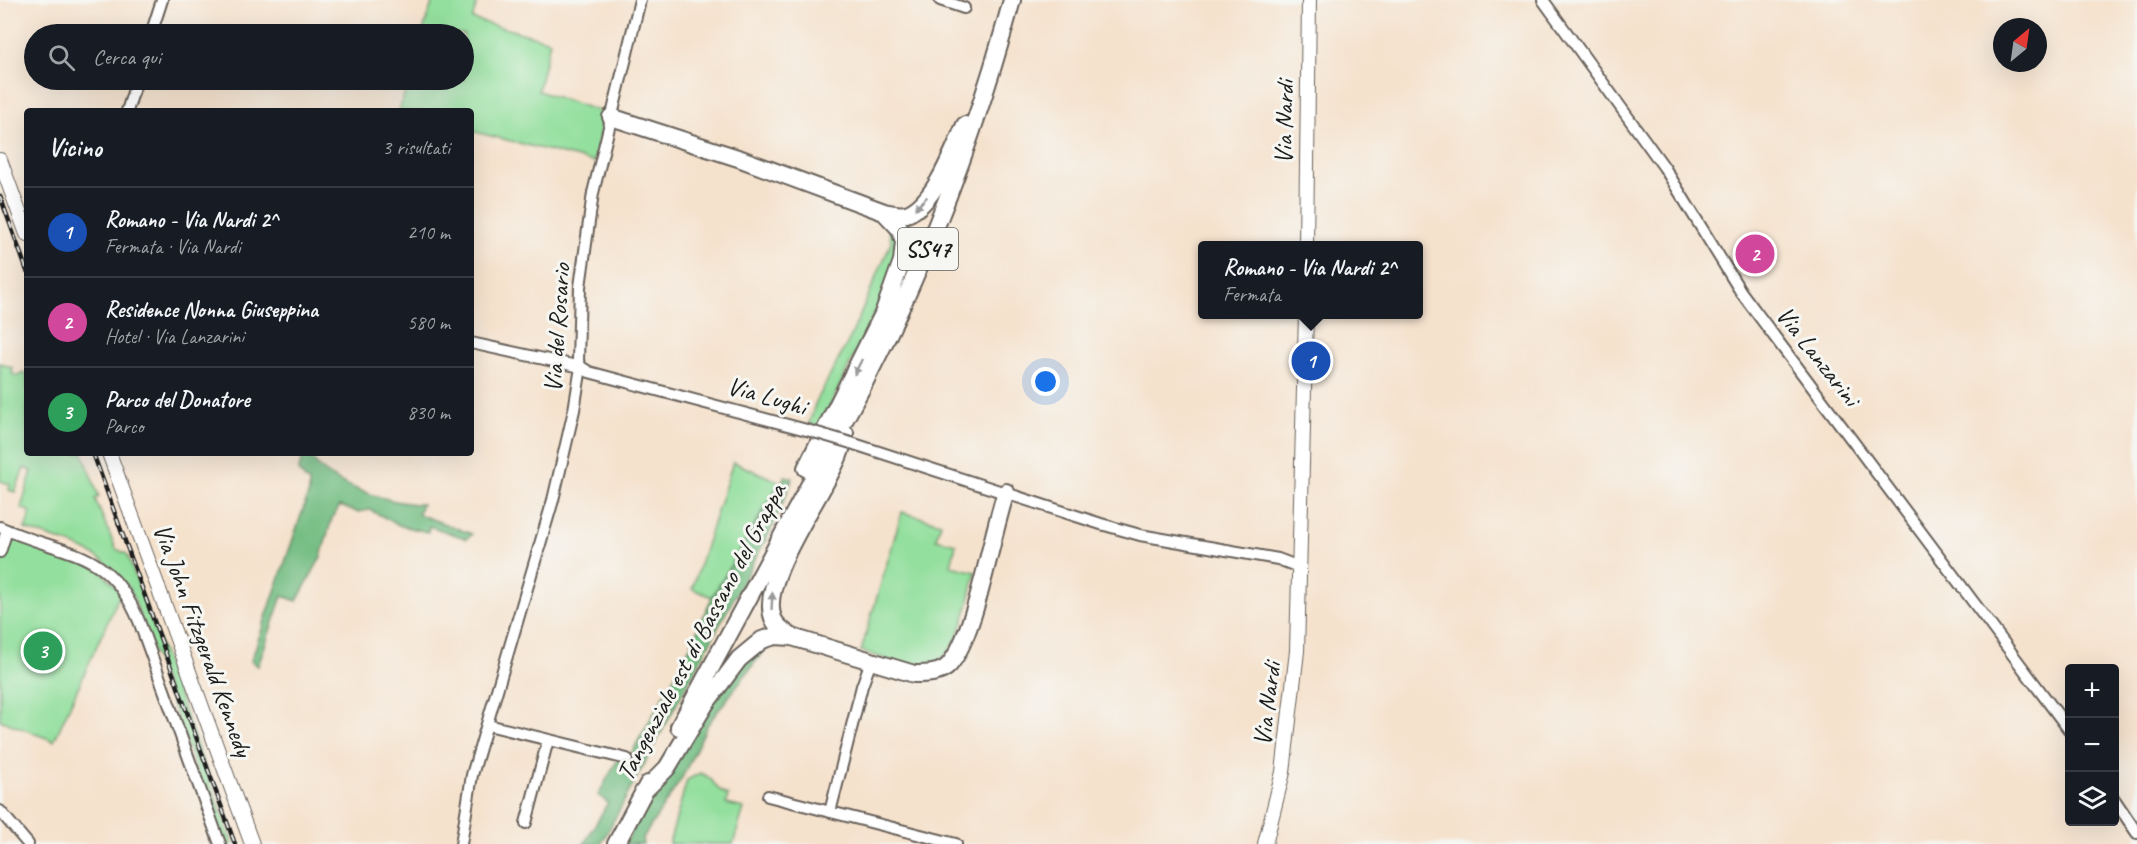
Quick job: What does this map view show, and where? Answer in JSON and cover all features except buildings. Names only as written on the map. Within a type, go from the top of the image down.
[{"type":"highway","name":"Tangenziale est di Bassano del Grappa","points":[[615,844],[781,538],[840,441],[852,406],[892,329],[928,249],[987,85],[1012,0]]},
{"type":"highway","points":[[611,117],[741,159],[884,212],[900,215],[911,212],[931,192],[987,85]]},
{"type":"highway","points":[[781,538],[800,481],[883,314],[902,261],[904,242],[900,229],[884,212]]},
{"type":"highway","points":[[792,637],[773,619],[773,587],[794,540],[839,456],[852,406]]},
{"type":"highway","points":[[644,792],[667,768],[706,703],[739,659],[762,640],[775,636],[792,637],[914,674],[930,674],[948,667],[958,651],[970,620],[1006,492]]},
{"type":"main road","name":"Via Nardi","points":[[1306,241],[1309,0]]},
{"type":"main road","points":[[0,160],[24,226]]},
{"type":"main road","name":"Via Nardi","points":[[1265,844],[1283,772],[1291,720],[1297,651],[1306,319]]},
{"type":"main road","name":"Via John Fitzgerald Kennedy","points":[[110,456],[252,844]]},
{"type":"street","points":[[155,24],[162,0]]},
{"type":"street","name":"Via del Rosario","points":[[461,844],[472,775],[553,500],[581,367],[578,361],[580,287],[593,193],[640,0]]},
{"type":"street","points":[[939,0],[964,9]]},
{"type":"street","name":"Via Lanzarini","points":[[1543,0],[1664,167],[1748,302],[2065,724]]},
{"type":"street","points":[[128,108],[134,90]]},
{"type":"street","name":"Via Lughi","points":[[474,344],[581,367],[595,374],[814,432],[1140,535],[1278,559],[1300,560]]},
{"type":"street","points":[[0,552],[4,528],[96,562],[125,590],[139,621],[220,844]]},
{"type":"street","points":[[830,812],[862,686],[871,661]]},
{"type":"street","points":[[488,725],[627,759]]},
{"type":"street","points":[[526,823],[548,740]]},
{"type":"street","points":[[768,796],[956,844]]},
{"type":"street","points":[[2119,805],[2137,833]]},
{"type":"street","points":[[0,811],[28,844]]},
{"type":"green space","points":[[433,0],[478,0],[472,19],[550,41],[538,91],[605,113],[594,162],[474,132],[474,108],[400,108],[406,90],[474,90],[474,24],[425,24]]},
{"type":"green space","points":[[889,218],[899,249],[890,280],[820,427],[809,424],[815,404],[851,336],[891,243],[889,230],[883,220]]},
{"type":"green space","points":[[0,363],[13,368],[12,374],[18,376],[24,373],[24,456],[84,456],[99,497],[95,499],[116,549],[127,554],[233,844],[223,844],[131,591],[109,565],[97,557],[71,544],[25,529],[31,512],[21,508],[32,471],[24,468],[15,492],[9,490],[10,484],[0,481]]},
{"type":"green space","points":[[303,456],[311,456],[316,464],[327,473],[358,490],[393,501],[422,504],[418,514],[472,534],[467,539],[429,526],[428,532],[401,526],[370,510],[357,512],[340,506],[332,518],[321,557],[297,601],[282,596],[258,666],[251,661],[309,492],[309,483],[298,471]]},
{"type":"green space","points":[[733,462],[780,482],[712,597],[692,589]]},
{"type":"green space","points":[[785,476],[793,478],[773,526],[601,844],[584,844],[608,803],[598,795],[619,757],[628,759],[685,658],[712,597]]},
{"type":"green space","points":[[902,512],[941,523],[936,539],[956,544],[951,566],[976,572],[958,634],[950,649],[940,660],[927,666],[905,665],[861,651]]},
{"type":"green space","points":[[11,538],[83,561],[99,569],[121,592],[54,741],[0,720],[0,558],[4,545]]},
{"type":"green space","points":[[769,644],[708,724],[682,778],[642,839],[643,844],[625,844],[649,799],[731,670]]},
{"type":"green space","points":[[700,773],[710,778],[720,791],[728,795],[726,804],[744,808],[733,844],[669,844],[687,780]]},
{"type":"railway","points":[[0,196],[24,263]]},
{"type":"railway","points":[[94,456],[235,844]]},
{"type":"place","name":"Residence Nonna Giuseppina","points":[[1755,254]]},
{"type":"place","name":"Romano - Via Nardi 2^","points":[[1311,361]]},
{"type":"place","name":"Parco del Donatore","points":[[43,651]]}]
